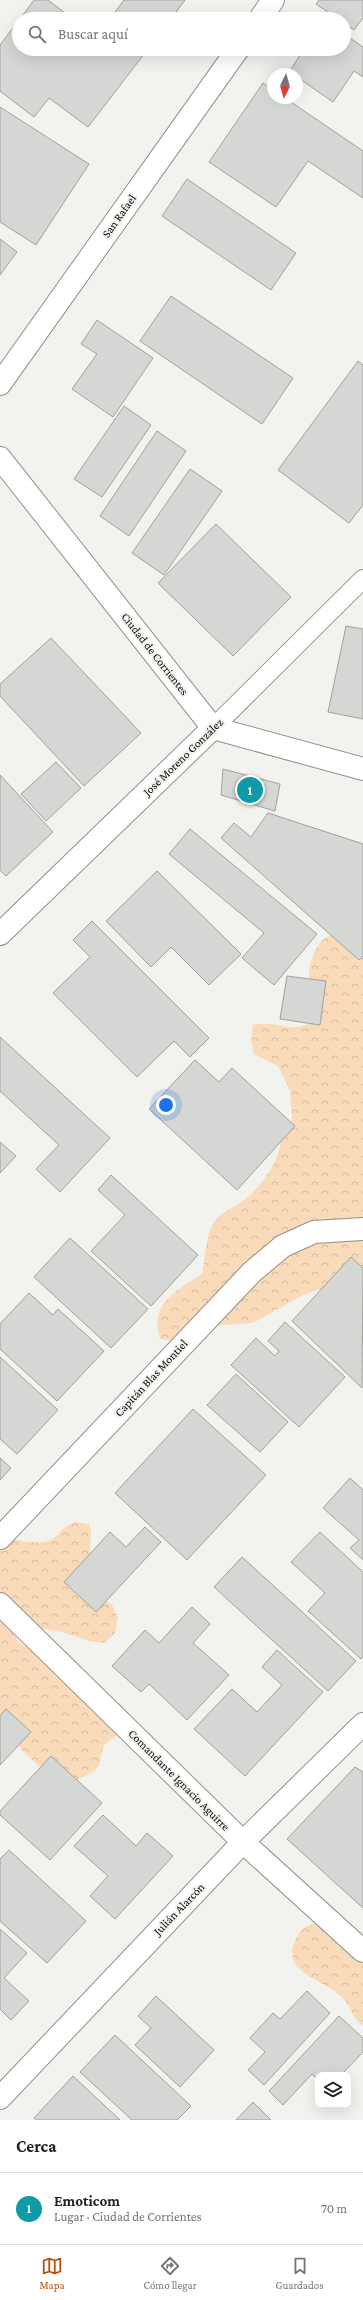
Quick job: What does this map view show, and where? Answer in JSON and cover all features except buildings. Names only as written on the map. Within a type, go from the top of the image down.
[{"type":"street","points":[[265,12],[273,0]]},
{"type":"street","name":"San Rafael","points":[[0,384],[233,56]]},
{"type":"street","name":"Ciudad de Corrientes","points":[[0,458],[213,728]]},
{"type":"street","points":[[213,728],[363,769]]},
{"type":"street","name":"José Moreno González","points":[[0,934],[213,728]]},
{"type":"street","name":"Capitán Blas Montiel","points":[[0,1538],[252,1272],[283,1246],[314,1232],[363,1229]]},
{"type":"street","name":"Comandante Ignacio Aguirre","points":[[0,1604],[242,1842],[363,1951]]},
{"type":"street","name":"Julián Alarcón","points":[[0,2098],[242,1842],[363,1724]]},
{"type":"lane","name":"José Moreno González","points":[[213,728],[363,578]]},
{"type":"green space","points":[[343,932],[363,936],[363,1276],[342,1286],[328,1290],[315,1290],[303,1295],[253,1323],[212,1326],[173,1341],[160,1339],[158,1316],[162,1307],[167,1299],[174,1293],[202,1274],[208,1239],[212,1226],[220,1216],[253,1192],[267,1176],[277,1157],[281,1137],[287,1134],[292,1120],[290,1090],[278,1066],[254,1054],[251,1039],[253,1025],[271,1024],[294,1027],[311,1023],[320,1017],[310,986],[309,971],[311,963],[316,949],[325,938]]},
{"type":"green space","points":[[76,1522],[89,1524],[91,1530],[90,1553],[85,1567],[95,1593],[112,1605],[118,1618],[115,1633],[104,1643],[89,1641],[62,1632],[34,1627],[0,1596],[0,1548],[11,1539],[44,1542],[54,1538],[66,1527]]},
{"type":"green space","points":[[0,1615],[19,1642],[49,1663],[55,1675],[72,1687],[95,1693],[122,1705],[128,1717],[122,1731],[104,1745],[99,1765],[95,1771],[75,1781],[46,1773],[19,1747],[14,1733],[0,1721]]},
{"type":"green space","points":[[315,1923],[329,1924],[363,1948],[363,2026],[356,2020],[348,2004],[342,1997],[306,1975],[294,1961],[292,1952],[295,1941],[305,1927]]},
{"type":"place","name":"Emoticom","points":[[250,790]]}]
